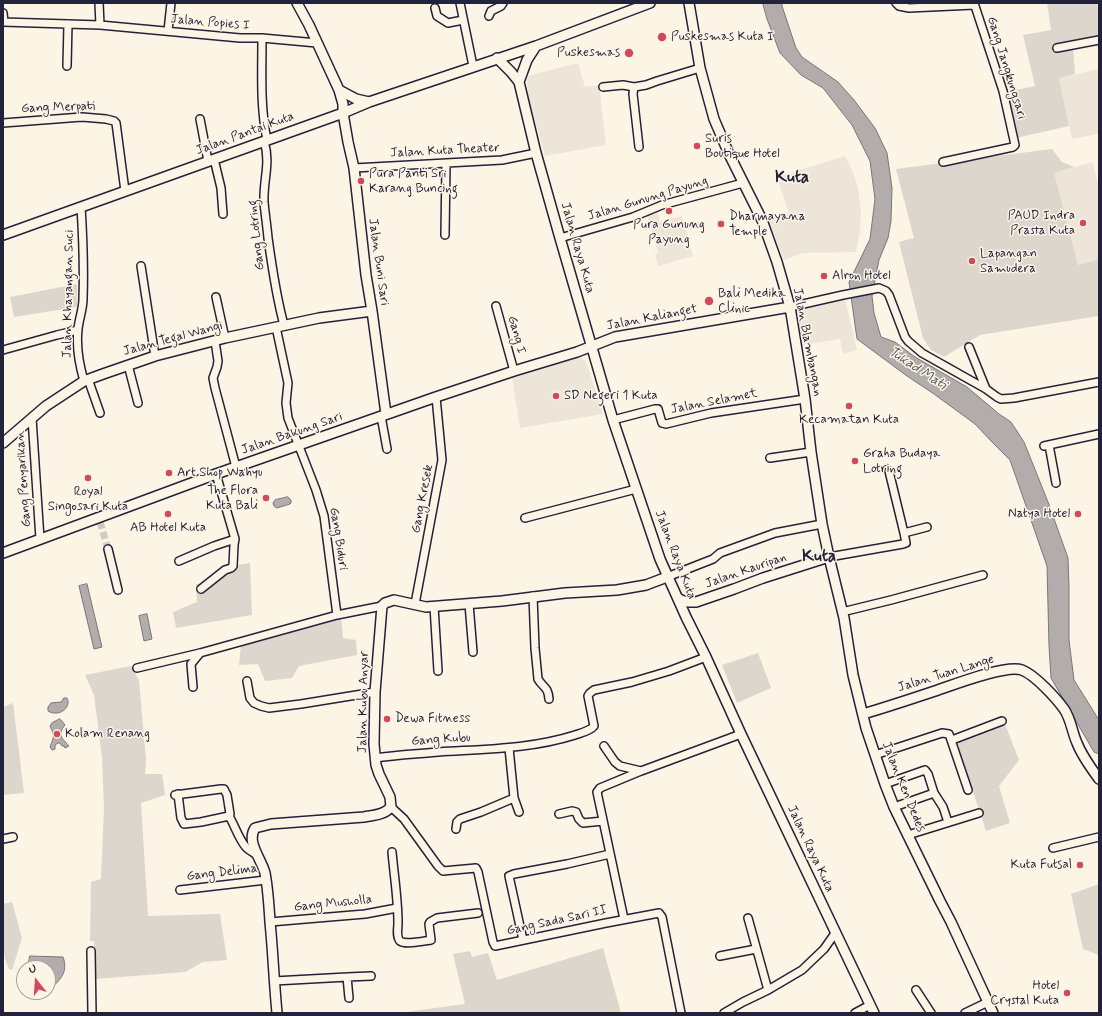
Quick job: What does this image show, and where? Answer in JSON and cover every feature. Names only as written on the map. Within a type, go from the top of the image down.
[{"type":"main road","name":"Jalan Buni Sari","points":[[297,3],[339,90],[343,104],[343,113],[354,168],[365,267],[372,311],[383,415]]},
{"type":"main road","points":[[497,58],[536,46],[629,7],[650,3]]},
{"type":"main road","name":"Jalan Blambangan","points":[[689,3],[700,68],[714,118],[728,154],[768,234],[790,307],[806,399],[811,452],[822,524],[829,557]]},
{"type":"main road","points":[[519,82],[527,60],[536,46]]},
{"type":"main road","name":"Jalan Pantai Kuta","points":[[4,233],[266,141],[369,102],[497,58]]},
{"type":"main road","name":"Jalan Raya Kuta","points":[[497,58],[519,82],[536,153],[613,420],[660,560],[676,597],[706,657],[872,1009]]},
{"type":"main road","points":[[339,90],[356,99],[369,102]]},
{"type":"main road","name":"Jalan Kalianget","points":[[592,346],[615,337],[634,333],[790,307]]},
{"type":"main road","name":"Jalan Tegal Wangi","points":[[3,443],[46,406],[86,380],[155,356],[225,338],[319,318],[372,311]]},
{"type":"main road","name":"Jalan Bakung Sari","points":[[3,553],[40,539],[100,520],[216,474],[436,396],[592,346]]},
{"type":"main road","name":"Jalan Kauripan","points":[[676,597],[688,602],[696,602],[763,578],[829,557]]},
{"type":"main road","name":"Jalan Ken Dedes","points":[[829,557],[842,612],[853,675],[862,714],[885,784],[894,807],[954,928],[993,1013]]},
{"type":"main road","points":[[382,606],[385,603],[394,600],[426,607],[502,601],[564,593],[627,589],[646,585],[668,577]]},
{"type":"main road","name":"Jalan Kauripan","points":[[686,617],[690,608],[696,602]]},
{"type":"main road","name":"Jalan Kubu Anyar","points":[[382,606],[375,692],[375,758],[379,774],[390,797],[391,807]]},
{"type":"main road","name":"Jalan Tuan Lange","points":[[862,714],[981,675],[1004,670],[1022,670],[1030,674],[1064,709],[1068,715],[1080,751],[1099,779]]},
{"type":"main road","points":[[277,1013],[273,947],[266,880],[259,857],[251,839],[252,832],[259,826],[279,823],[364,817],[384,812],[391,807]]},
{"type":"street","points":[[100,3],[100,25]]},
{"type":"street","points":[[168,31],[171,3]]},
{"type":"street","points":[[460,3],[473,66]]},
{"type":"street","points":[[489,16],[491,11],[501,6],[503,3]]},
{"type":"street","points":[[896,3],[899,6],[909,8],[974,4]]},
{"type":"street","name":"Gang Jangkungsari","points":[[943,162],[1013,148],[1015,145],[1003,91],[974,4]]},
{"type":"street","points":[[435,8],[436,16],[448,23],[463,20]]},
{"type":"street","points":[[3,13],[3,22]]},
{"type":"street","name":"Jalan Popies I","points":[[3,22],[100,25],[240,38],[262,38],[317,43]]},
{"type":"street","points":[[67,66],[68,24]]},
{"type":"street","name":"Gang Lotring","points":[[262,38],[261,90],[268,157],[264,196],[265,211],[288,383],[286,403],[288,418],[299,445]]},
{"type":"street","points":[[1058,48],[1099,40]]},
{"type":"street","points":[[603,87],[646,85],[700,68]]},
{"type":"street","points":[[634,86],[632,94],[639,147]]},
{"type":"street","name":"Gang Merpati","points":[[3,123],[82,117],[114,121],[116,123],[125,191]]},
{"type":"street","points":[[200,119],[211,160],[221,188],[223,214]]},
{"type":"street","name":"Jalan Kuta Theater","points":[[354,168],[502,160],[536,153]]},
{"type":"street","points":[[446,164],[446,235]]},
{"type":"street","name":"Jalan Gunung Payung","points":[[560,238],[633,217],[662,205],[743,183]]},
{"type":"street","name":"Jalan Khayangan Suci","points":[[81,207],[83,300],[78,330],[78,355],[86,380],[100,413]]},
{"type":"street","points":[[141,266],[155,356]]},
{"type":"street","points":[[790,307],[879,288],[886,291],[889,295],[903,333],[908,341],[922,353],[986,389],[997,397],[1005,399],[1099,382]]},
{"type":"street","points":[[216,297],[225,338]]},
{"type":"street","name":"Gang I","points":[[496,306],[514,371]]},
{"type":"street","points":[[3,350],[78,330]]},
{"type":"street","points":[[215,341],[218,367],[213,378],[236,467]]},
{"type":"street","points":[[969,347],[986,389]]},
{"type":"street","points":[[128,365],[138,404]]},
{"type":"street","name":"Gang Kresek","points":[[415,604],[442,460],[436,396]]},
{"type":"street","name":"Jalan Selamet","points":[[613,420],[658,409],[662,423],[666,424],[711,413],[806,399]]},
{"type":"street","points":[[383,415],[387,449]]},
{"type":"street","name":"Gang Penyarikan","points":[[32,418],[40,539]]},
{"type":"street","points":[[1056,483],[1046,445],[1099,434]]},
{"type":"street","name":"Gang Biduri","points":[[299,445],[324,516],[337,615]]},
{"type":"street","points":[[770,458],[811,452]]},
{"type":"street","points":[[829,557],[906,543],[889,471]]},
{"type":"street","points":[[201,589],[233,566],[234,545],[236,539],[216,474]]},
{"type":"street","points":[[525,518],[636,489]]},
{"type":"street","points":[[668,577],[713,559],[720,553],[775,533],[822,524]]},
{"type":"street","points":[[904,533],[927,527]]},
{"type":"street","points":[[179,561],[214,546],[236,539]]},
{"type":"street","points":[[108,549],[118,590]]},
{"type":"street","points":[[842,612],[983,575]]},
{"type":"street","points":[[534,596],[535,648],[538,679],[547,689],[549,699]]},
{"type":"street","points":[[469,604],[473,652]]},
{"type":"street","points":[[137,668],[200,653],[337,615],[382,606]]},
{"type":"street","points":[[434,606],[438,671]]},
{"type":"street","points":[[193,686],[191,664],[200,653]]},
{"type":"street","name":"Gang Kubu","points":[[375,758],[509,748],[563,739],[592,728],[594,724],[588,696],[594,690],[632,682],[669,671],[706,657]]},
{"type":"street","points":[[247,681],[250,698],[254,703],[269,708],[375,692]]},
{"type":"street","points":[[952,740],[1002,721]]},
{"type":"street","points":[[875,755],[942,733],[949,734],[968,790]]},
{"type":"street","points":[[604,746],[615,762],[620,766],[641,771],[741,734]]},
{"type":"street","points":[[509,748],[514,798],[519,812]]},
{"type":"street","points":[[885,784],[925,770],[928,774],[934,793],[943,807],[948,822]]},
{"type":"street","name":"Gang Sada Sari II","points":[[624,919],[597,792],[600,788],[641,771]]},
{"type":"street","points":[[230,816],[184,824],[181,818],[177,794],[224,789],[227,795],[230,816],[241,841],[259,857]]},
{"type":"street","points":[[894,807],[934,793]]},
{"type":"street","points":[[456,829],[457,822],[460,819],[514,798]]},
{"type":"street","name":"Gang Sada Sari II","points":[[391,807],[404,819],[443,871],[476,868],[494,945],[497,946],[659,913],[661,915],[681,1013]]},
{"type":"street","points":[[559,814],[572,811],[576,812],[579,819],[584,823],[603,821]]},
{"type":"street","points":[[908,835],[979,813]]},
{"type":"street","points":[[3,838],[13,837]]},
{"type":"street","points":[[1053,848],[1099,837]]},
{"type":"street","points":[[392,852],[398,937],[400,941],[430,940],[429,924],[437,918],[478,913]]},
{"type":"street","points":[[523,940],[509,876],[610,854]]},
{"type":"street","name":"Gang Delima","points":[[180,890],[266,880]]},
{"type":"street","name":"Gang Musholla","points":[[270,922],[365,914],[397,908]]},
{"type":"street","points":[[748,918],[768,990]]},
{"type":"street","points":[[724,1013],[802,970],[824,949],[836,932]]},
{"type":"street","points":[[720,956],[756,949]]},
{"type":"street","points":[[91,951],[92,1013]]},
{"type":"street","points":[[274,981],[371,976]]},
{"type":"street","points":[[347,977],[349,998]]},
{"type":"street","points":[[916,990],[931,1013]]},
{"type":"street","points":[[965,1013],[988,1002]]},
{"type":"street","points":[[855,1013],[872,1009]]},
{"type":"shaded area","points":[[1047,3],[1097,3],[1099,13],[1099,41],[1073,46],[1075,74],[1059,78],[1069,126],[1016,138],[1007,92],[1035,86],[1023,35],[1051,30]]},
{"type":"shaded area","points":[[578,63],[585,87],[599,85],[606,145],[545,156],[528,96],[528,76]]},
{"type":"shaded area","points":[[1099,69],[1099,134],[1072,139],[1059,78]]},
{"type":"shaded area","name":"Lapangan Samudera","points":[[1052,149],[1062,162],[1074,167],[1054,173],[1078,265],[1099,259],[1099,316],[980,335],[944,357],[931,350],[923,338],[899,242],[914,238],[896,169]]},
{"type":"shaded area","points":[[845,156],[853,172],[858,188],[861,211],[860,231],[856,252],[803,253],[784,260],[768,219],[789,213],[777,177]]},
{"type":"shaded area","name":"PAUD Indra Prasta Kuta","points":[[1093,162],[1099,189],[1099,259],[1078,265],[1053,173]]},
{"type":"shaded area","points":[[656,208],[660,222],[682,216],[693,256],[658,266],[655,254],[658,253],[647,215]]},
{"type":"shaded area","points":[[77,284],[77,307],[14,317],[10,297]]},
{"type":"shaded area","points":[[845,299],[857,350],[843,354],[840,339],[802,345],[795,309]]},
{"type":"shaded area","name":"SD Negeri 1 Kuta","points":[[577,357],[586,361],[603,414],[520,428],[512,377]]},
{"type":"shaded area","points":[[250,563],[252,615],[176,628],[173,612],[197,602],[196,584],[216,582],[225,567]]},
{"type":"shaded area","points":[[341,617],[343,638],[356,640],[357,655],[299,666],[292,678],[265,681],[258,664],[239,665],[241,644]]},
{"type":"shaded area","points":[[758,653],[771,688],[737,703],[722,665]]},
{"type":"shaded area","points":[[131,666],[139,680],[146,760],[145,774],[162,774],[165,795],[141,803],[148,916],[220,914],[227,960],[203,962],[185,972],[95,979],[94,941],[90,941],[91,882],[101,879],[104,808],[102,758],[94,695],[85,675]]},
{"type":"shaded area","points":[[13,703],[24,793],[3,795],[3,707]]},
{"type":"shaded area","points":[[1005,724],[1019,760],[999,786],[1010,823],[986,831],[956,740]]},
{"type":"shaded area","points":[[1099,884],[1099,955],[1083,949],[1071,894]]},
{"type":"shaded area","points":[[12,902],[22,938],[12,970],[9,969],[4,954],[3,904]]},
{"type":"shaded area","points":[[603,948],[621,1013],[398,1013],[465,1004],[453,954],[470,951],[472,957],[488,953],[497,980]]},
{"type":"water","name":"Tukad Mati","points":[[763,3],[782,3],[796,48],[802,57],[838,82],[854,100],[875,128],[887,153],[892,188],[891,221],[888,238],[879,260],[872,296],[874,313],[881,337],[895,342],[915,357],[967,387],[999,414],[1011,422],[1024,442],[1068,558],[1069,640],[1074,680],[1099,720],[1099,754],[1094,752],[1051,678],[1047,566],[1010,460],[975,424],[857,339],[849,282],[870,239],[875,199],[870,161],[852,125],[823,88],[801,75],[780,53],[767,19]]},
{"type":"water","points":[[288,497],[291,500],[290,504],[277,508],[274,506],[273,503],[275,500]]},
{"type":"water","points":[[87,584],[102,647],[94,649],[79,586]]},
{"type":"water","points":[[147,614],[152,639],[144,641],[139,616]]},
{"type":"water","points":[[64,698],[67,698],[68,704],[63,711],[52,713],[48,711],[48,707],[51,703],[61,702]]},
{"type":"water","name":"Kolam Renang","points":[[60,719],[65,725],[61,731],[61,736],[69,746],[65,748],[58,743],[55,745],[55,749],[52,750],[50,747],[53,735],[50,726],[52,723]]},
{"type":"water","points":[[30,956],[63,957],[65,963],[64,972],[56,983],[56,960],[29,960]]},
{"type":"tunnel","points":[[100,522],[108,549]]},
{"type":"place","name":"Puskesmas Kuta I","points":[[662,37]]},
{"type":"place","name":"Puskesmas","points":[[629,53]]},
{"type":"place","name":"Suris Boutique Hotel","points":[[697,146]]},
{"type":"place","name":"Pura Panti Sri Karang Buncing","points":[[361,181]]},
{"type":"place","name":"Pura Gunung Payung","points":[[669,211]]},
{"type":"place","name":"PAUD Indra Prasta Kuta","points":[[1083,223]]},
{"type":"place","name":"Dharmayana Temple","points":[[721,224]]},
{"type":"place","name":"Lapangan Samudera","points":[[972,261]]},
{"type":"place","name":"Alron Hotel","points":[[824,276]]},
{"type":"place","name":"Bali Medika Clinic","points":[[709,301]]},
{"type":"place","name":"SD Negeri 1 Kuta","points":[[556,396]]},
{"type":"place","name":"Kecamatan Kuta","points":[[849,406]]},
{"type":"place","name":"Graha Budaya Lotring","points":[[855,461]]},
{"type":"place","name":"Art Shop Wahyu","points":[[169,473]]},
{"type":"place","name":"Royal Singosari Kuta","points":[[88,478]]},
{"type":"place","name":"The Flora Kuta Bali","points":[[266,498]]},
{"type":"place","name":"AB Hotel Kuta","points":[[168,514]]},
{"type":"place","name":"Natya Hotel","points":[[1078,514]]},
{"type":"place","name":"Dewa Fitness","points":[[387,719]]},
{"type":"place","name":"Kolam Renang","points":[[57,734]]},
{"type":"place","name":"Kuta Futsal","points":[[1080,865]]},
{"type":"place","name":"Hotel Crystal Kuta","points":[[1067,993]]},
{"type":"district","name":"Kuta","points":[[792,178]]},
{"type":"district","name":"Kuta","points":[[819,557]]}]
